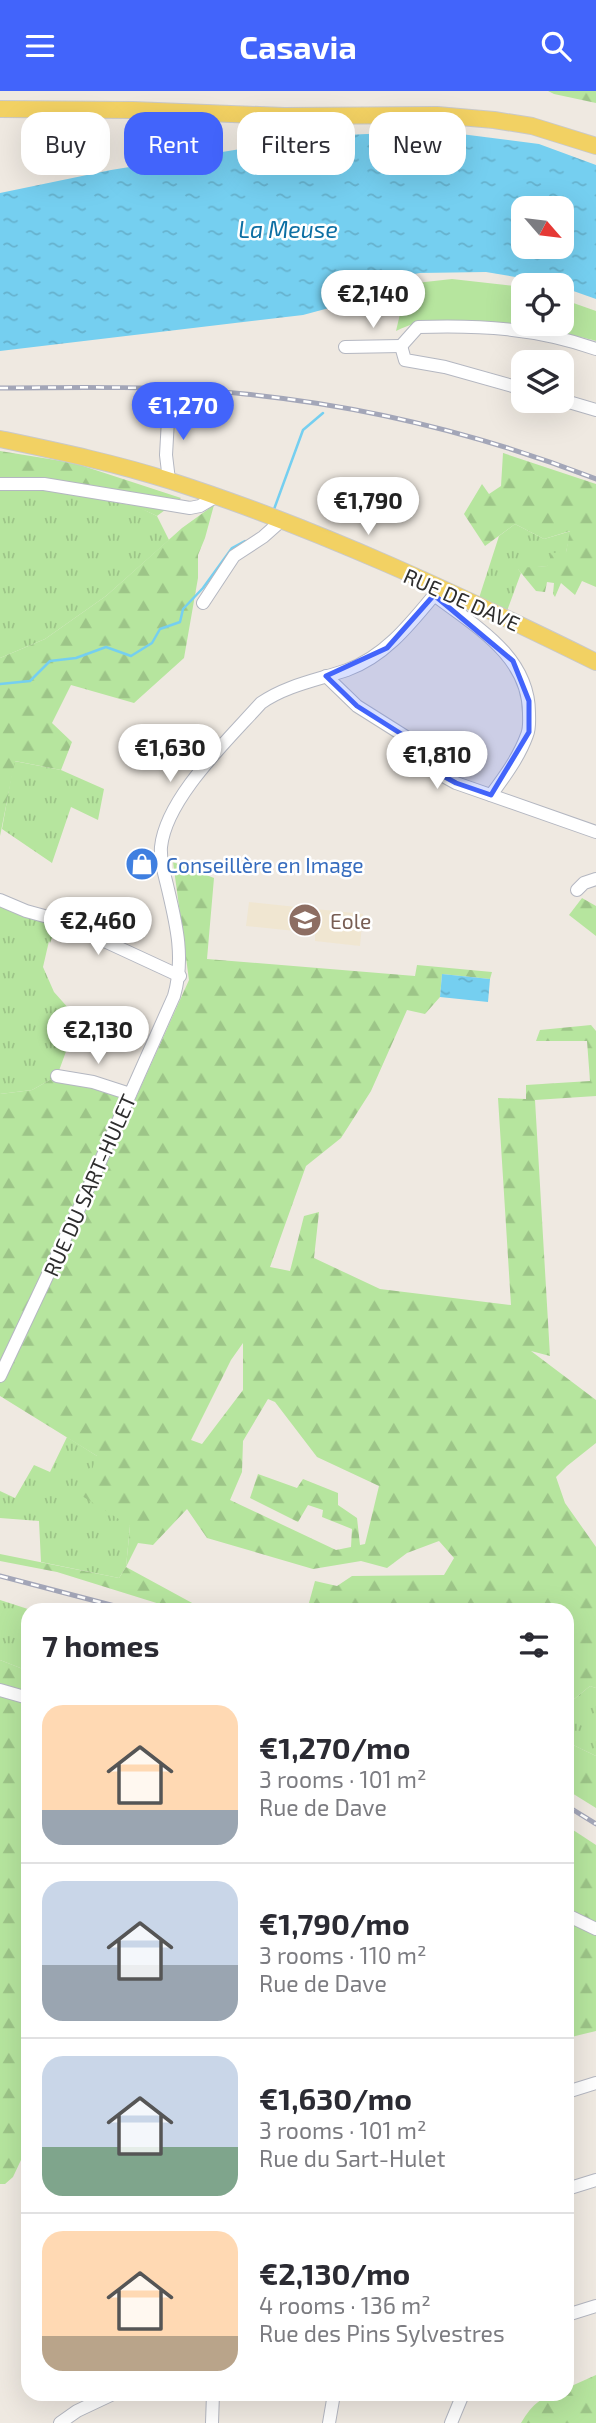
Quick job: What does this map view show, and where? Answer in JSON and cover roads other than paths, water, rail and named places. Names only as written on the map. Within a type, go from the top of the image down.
[{"type":"main road","points":[[0,109],[134,110],[284,116],[437,115],[532,126],[596,146]]},
{"type":"main road","name":"RUE DE DAVE","points":[[0,439],[115,465],[217,496],[281,521],[596,662]]},
{"type":"street","points":[[345,347],[401,347],[418,327],[475,325],[529,331],[596,349]]},
{"type":"street","points":[[401,347],[405,360],[445,367],[511,386]]},
{"type":"street","points":[[169,402],[166,455],[169,480]]},
{"type":"street","points":[[574,404],[596,410]]},
{"type":"street","points":[[0,484],[44,484],[190,508],[200,506],[217,496]]},
{"type":"street","points":[[203,603],[234,556],[281,521]]},
{"type":"street","points":[[437,592],[487,634],[513,661],[529,701],[529,732],[512,767],[491,795]]},
{"type":"street","name":"RUE DU SART-HULET","points":[[0,1376],[73,1224],[174,996],[180,976],[178,937],[160,849],[169,814],[185,790],[261,703],[276,692],[350,669],[387,648],[437,592]]},
{"type":"street","points":[[326,676],[357,705],[422,747],[436,772],[456,783],[596,832]]},
{"type":"street","points":[[577,890],[584,883],[596,879]]},
{"type":"street","points":[[0,900],[59,920],[180,976]]},
{"type":"street","points":[[57,1076],[93,1082],[130,1094]]},
{"type":"street","points":[[0,1690],[21,1696]]},
{"type":"street","points":[[574,1918],[596,1929]]},
{"type":"street","points":[[574,2090],[596,2083]]},
{"type":"street","points":[[574,2187],[596,2180]]},
{"type":"street","points":[[574,2313],[596,2307]]},
{"type":"street","points":[[60,2423],[98,2401]]},
{"type":"street","points":[[212,2423],[214,2401]]},
{"type":"street","points":[[329,2423],[333,2401]]},
{"type":"street","points":[[452,2423],[460,2401]]},
{"type":"water","name":"La Meuse","points":[[369,134],[369,175],[466,175],[466,135],[539,144],[596,165],[596,299],[574,291],[574,273],[511,273],[511,276],[486,272],[420,273],[385,279],[355,301],[303,315],[0,351],[0,193],[87,175],[110,175],[110,170],[124,168],[124,175],[223,175],[223,152],[237,150],[237,175],[355,175],[355,135]]},
{"type":"water","points":[[442,974],[490,979],[488,1002],[440,997]]},
{"type":"waterway","points":[[273,512],[303,430],[323,413]]},
{"type":"waterway","points":[[0,684],[30,681],[50,661],[76,658],[106,647],[131,656],[152,643],[160,629],[180,622],[183,609],[203,588],[232,548],[245,541]]},
{"type":"railway","points":[[0,388],[154,388],[290,399],[379,415],[467,436],[596,479]]},
{"type":"railway","points":[[0,1576],[103,1603]]},
{"type":"railway","points":[[574,1810],[596,1824]]},
{"type":"place","name":"Conseillère en Image","points":[[142,864]]},
{"type":"place","name":"Eole","points":[[305,920]]}]
